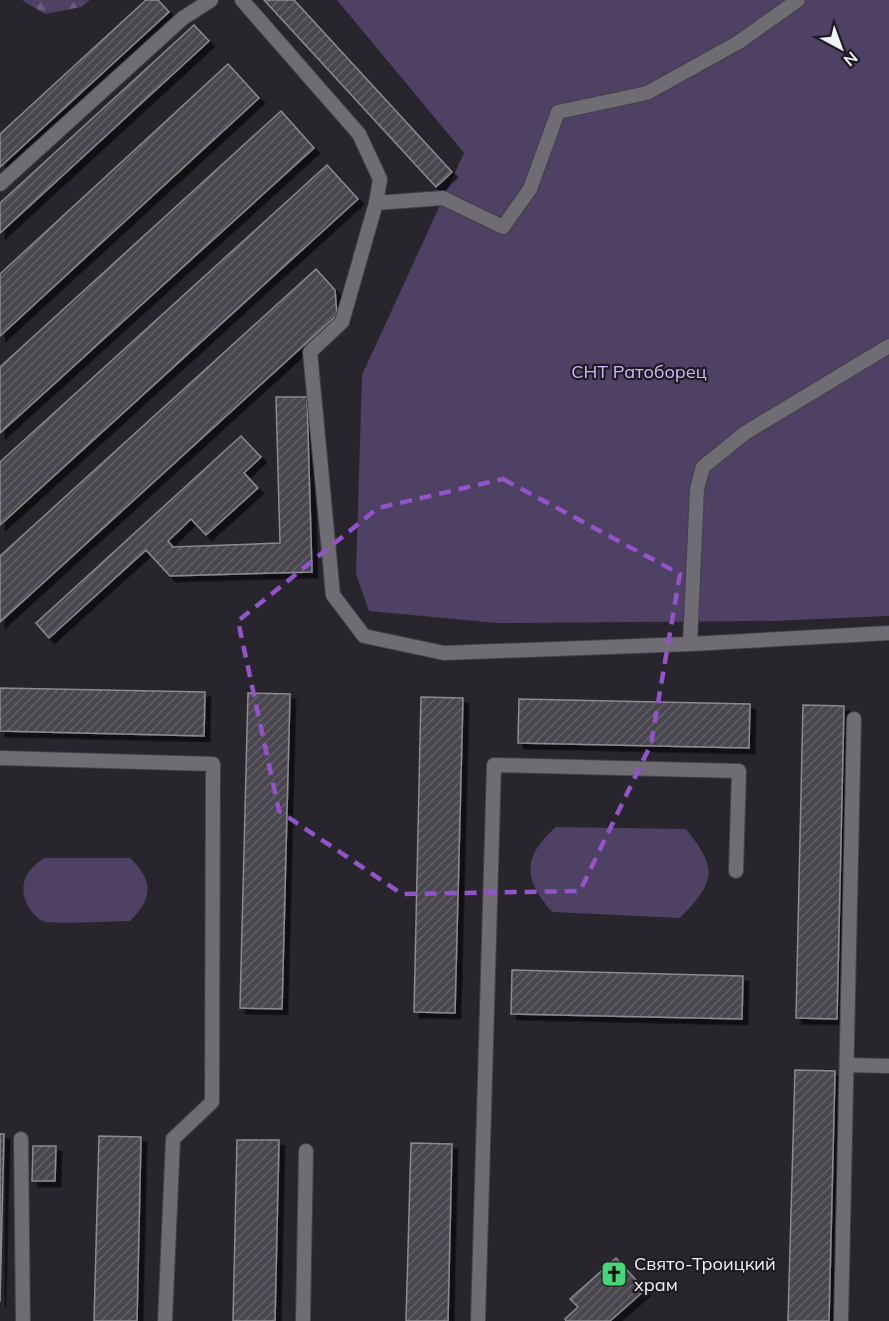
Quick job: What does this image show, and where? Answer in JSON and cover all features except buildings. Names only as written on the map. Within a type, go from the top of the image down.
[{"type":"lane","points":[[0,184],[183,18],[211,0]]},
{"type":"lane","points":[[242,0],[359,134],[380,179],[376,203],[342,322],[310,352],[333,595],[364,636],[444,653],[690,644],[889,633]]},
{"type":"lane","points":[[376,203],[443,198],[502,226],[530,189],[558,112],[647,93],[739,42],[798,0]]},
{"type":"lane","points":[[690,644],[696,489],[703,467],[745,433],[889,346]]},
{"type":"lane","points":[[841,1321],[854,719]]},
{"type":"lane","points":[[0,758],[213,764],[212,1102],[173,1139],[165,1321]]},
{"type":"lane","points":[[478,1321],[494,765],[739,771],[736,872]]},
{"type":"lane","points":[[847,1065],[889,1066]]},
{"type":"lane","points":[[21,1139],[22,1321]]},
{"type":"lane","points":[[303,1321],[306,1151]]},
{"type":"highlighted area","points":[[503,479],[680,574],[651,744],[580,891],[402,894],[279,811],[238,621],[378,508]]},
{"type":"green space","points":[[22,0],[90,0],[81,7],[45,14]]},
{"type":"green space","name":"СНТ Ратоборец","points":[[337,0],[889,0],[889,616],[772,621],[496,623],[369,611],[356,574],[362,375],[464,153]]},
{"type":"green space","points":[[556,827],[686,829],[704,855],[708,865],[706,884],[701,894],[680,918],[552,912],[536,889],[530,868],[537,848]]},
{"type":"green space","points":[[44,858],[130,858],[138,866],[147,882],[148,890],[143,905],[130,921],[70,923],[43,921],[29,907],[23,890],[28,874]]},
{"type":"place","name":"Свято-Троицкий храм","points":[[614,1274]]}]
